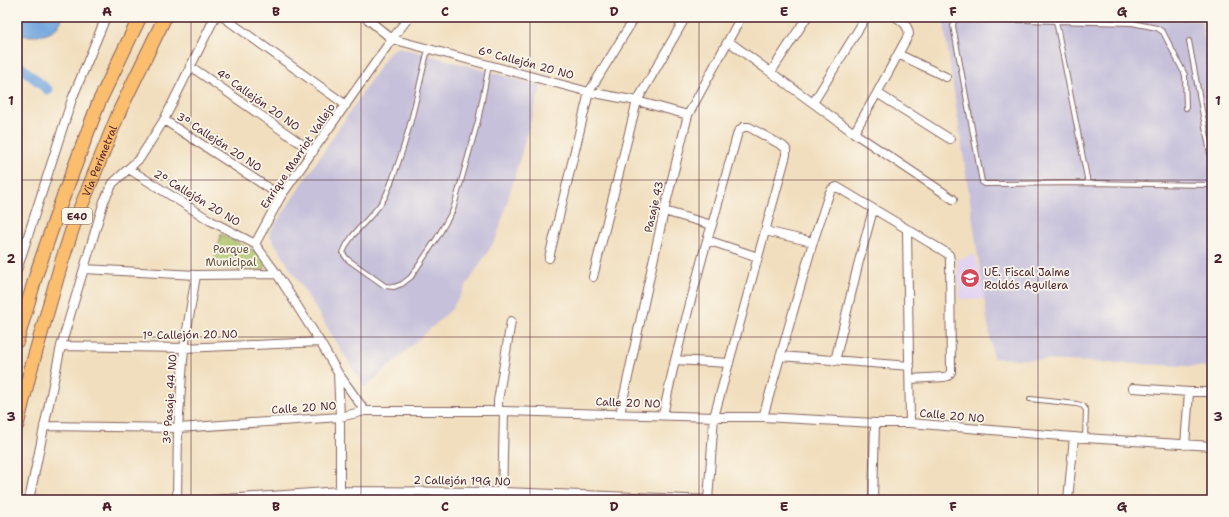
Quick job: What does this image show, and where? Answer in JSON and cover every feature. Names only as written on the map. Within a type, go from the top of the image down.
[{"type":"highway","name":"Vía Perimetral","points":[[17,341],[37,272],[72,173],[99,102],[140,17]]},
{"type":"highway","name":"Vía Perimetral","points":[[17,425],[74,224],[120,110],[165,17]]},
{"type":"street","points":[[18,265],[20,247],[72,99],[106,17]]},
{"type":"street","points":[[129,169],[140,158],[164,120],[215,17]]},
{"type":"street","points":[[223,17],[346,105]]},
{"type":"street","name":"6º Callejón 20 NO","points":[[365,17],[392,39],[589,92],[637,101],[688,115]]},
{"type":"street","name":"Enrique Marriot Vallejo","points":[[255,244],[281,196],[409,17]]},
{"type":"street","points":[[549,258],[589,92],[634,17]]},
{"type":"street","name":"Pasaje 43","points":[[620,414],[664,211],[688,115],[741,17]]},
{"type":"street","points":[[771,72],[807,17]]},
{"type":"street","points":[[813,103],[866,17]]},
{"type":"street","points":[[854,133],[909,34],[909,29],[906,25],[896,17]]},
{"type":"street","points":[[593,277],[637,101],[684,20]]},
{"type":"street","points":[[728,41],[854,133],[953,199]]},
{"type":"street","points":[[898,54],[946,77]]},
{"type":"street","name":"4º Callejón 20 NO","points":[[190,66],[313,152]]},
{"type":"street","points":[[877,93],[950,139]]},
{"type":"street","name":"3º Callejón 20 NO","points":[[164,120],[281,196]]},
{"type":"street","points":[[663,415],[675,360],[706,240],[712,225],[738,132],[743,127],[749,127],[783,146],[786,150],[786,155],[714,417],[708,500]]},
{"type":"street","name":"2º Callejón 20 NO","points":[[129,169],[211,221],[255,244]]},
{"type":"street","name":"Vía Perimetral","points":[[29,500],[61,346],[104,202],[113,183],[129,169]]},
{"type":"street","points":[[763,417],[813,242],[829,194],[832,190],[837,188],[949,255],[951,372],[948,376],[944,377],[910,379]]},
{"type":"street","points":[[835,361],[858,265],[874,210]]},
{"type":"street","points":[[664,211],[712,225]]},
{"type":"street","points":[[907,229],[910,423]]},
{"type":"street","points":[[765,231],[813,242]]},
{"type":"street","points":[[706,240],[758,258]]},
{"type":"street","points":[[255,244],[277,274],[320,342],[338,374],[365,411]]},
{"type":"street","points":[[84,269],[196,275],[277,274]]},
{"type":"street","name":"3º Pasaje 44 NO","points":[[177,500],[178,428],[184,348],[196,275]]},
{"type":"street","points":[[502,496],[501,411],[498,401],[511,321]]},
{"type":"street","name":"1º Callejón 20 NO","points":[[61,346],[184,348],[320,342]]},
{"type":"street","points":[[780,356],[910,366]]},
{"type":"street","points":[[675,360],[729,364]]},
{"type":"street","points":[[338,374],[340,417],[340,500]]},
{"type":"street","points":[[1133,388],[1212,392]]},
{"type":"street","points":[[1185,445],[1189,392]]},
{"type":"street","name":"Calle 20 NO","points":[[44,426],[178,428],[340,417],[365,411],[501,411],[763,417],[875,424],[910,423],[1085,438],[1212,446]]},
{"type":"street","points":[[873,500],[875,424]]},
{"type":"street","points":[[1068,500],[1074,437]]},
{"type":"street","name":"2 Callejón 19G NO","points":[[212,500],[340,491],[712,500]]},
{"type":"lane","points":[[1186,108],[1185,75],[1163,32],[1157,28],[1132,23],[960,18],[954,20],[952,26],[981,178],[982,182],[985,184],[1088,183],[1212,185]]},
{"type":"lane","points":[[1056,21],[1088,183]]},
{"type":"lane","points":[[1189,41],[1212,164]]},
{"type":"lane","points":[[428,48],[410,126],[385,197],[377,209],[362,224],[345,246],[343,253],[347,259],[385,286],[394,287],[402,284],[411,277],[437,238],[453,210],[478,121],[489,65]]},
{"type":"lane","points":[[1030,399],[1083,406],[1086,410],[1085,438]]},
{"type":"shaded area","points":[[943,17],[1106,17],[1201,21],[1212,79],[1212,367],[993,358]]},
{"type":"shaded area","points":[[399,47],[541,86],[497,237],[451,310],[365,388],[269,234],[388,54],[392,50]]},
{"type":"shaded area","name":"UE. Fiscal Jaime Roldós Aguilera","points":[[975,255],[979,271],[981,272],[985,299],[960,299],[957,259]]},
{"type":"green space","name":"Parque Municipal","points":[[221,234],[258,253],[265,261],[265,270],[213,268]]},
{"type":"water","points":[[17,17],[63,17],[57,27],[50,33],[31,36],[17,35]]},
{"type":"waterway","points":[[17,64],[48,90]]},
{"type":"place","name":"UE. Fiscal Jaime Roldós Aguilera","points":[[970,278]]}]
